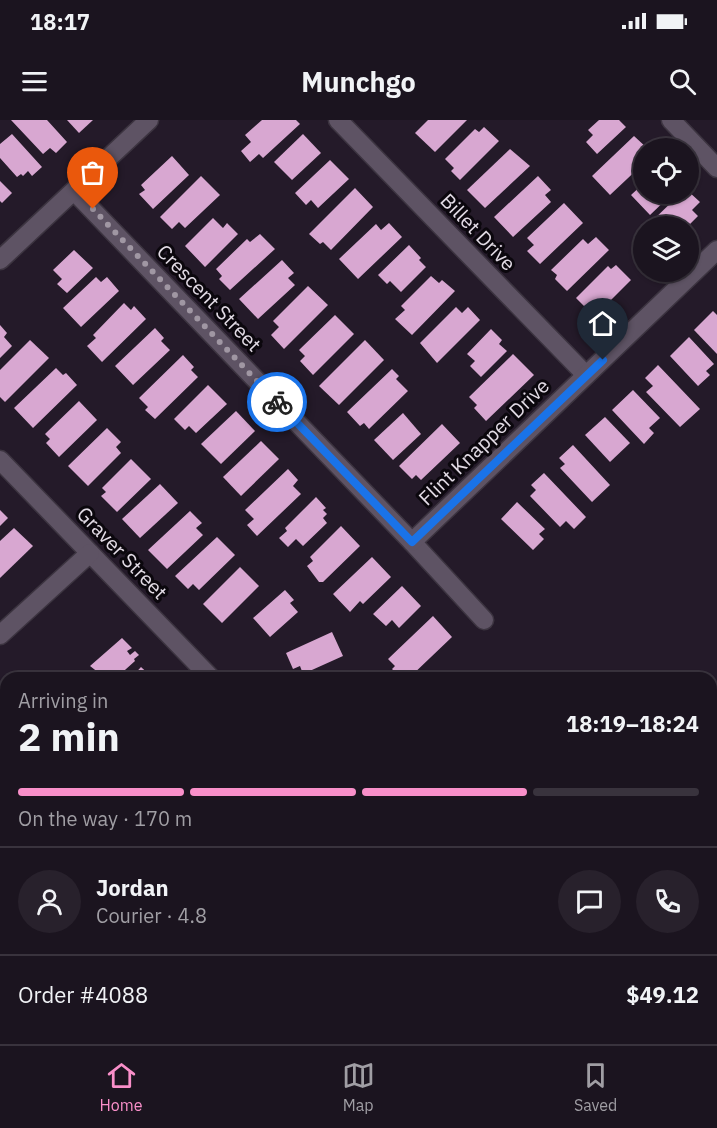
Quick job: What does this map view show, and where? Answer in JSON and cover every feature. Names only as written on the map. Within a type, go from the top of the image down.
[{"type":"street","points":[[0,260],[149,120]]},
{"type":"street","name":"Billet Drive","points":[[338,120],[586,375]]},
{"type":"street","points":[[671,120],[717,168]]},
{"type":"street","name":"Crescent Street","points":[[74,191],[412,542],[484,620]]},
{"type":"street","name":"Flint Knapper Drive","points":[[412,542],[717,250]]},
{"type":"street","name":"Graver Street","points":[[0,460],[205,672]]},
{"type":"street","points":[[0,635],[90,553]]},
{"type":"building","points":[[11,120],[47,120],[67,142],[56,153],[50,148],[43,154]]},
{"type":"building","points":[[67,120],[93,120],[79,133]]},
{"type":"building","points":[[262,120],[296,120],[300,124],[263,158],[259,154],[250,162],[241,151],[251,142],[245,135]]},
{"type":"building","points":[[428,120],[467,120],[435,152],[415,133]]},
{"type":"building","points":[[599,120],[619,120],[626,127],[597,154],[586,142],[593,135],[588,130]]},
{"type":"building","points":[[484,127],[499,141],[460,180],[451,171],[454,168],[445,159],[475,129],[479,132]]},
{"type":"building","points":[[12,134],[42,167],[32,176],[28,171],[23,176],[21,174],[17,177],[0,158],[0,144]]},
{"type":"building","points":[[303,134],[321,153],[292,180],[274,162]]},
{"type":"building","points":[[634,136],[636,138],[633,138],[633,173],[610,195],[592,176]]},
{"type":"building","points":[[510,149],[530,166],[485,208],[467,190]]},
{"type":"building","points":[[172,156],[189,175],[153,209],[139,194],[145,190],[141,185]]},
{"type":"building","points":[[330,160],[349,179],[318,208],[311,200],[306,205],[295,193]]},
{"type":"building","points":[[201,176],[220,195],[185,228],[179,222],[172,229],[160,217]]},
{"type":"building","points":[[538,176],[551,190],[545,195],[551,202],[513,237],[494,217]]},
{"type":"building","points":[[0,181],[12,193],[2,203],[0,201]]},
{"type":"building","points":[[355,188],[373,207],[331,250],[309,234]]},
{"type":"building","points":[[564,203],[583,223],[540,264],[527,251],[534,245],[527,238]]},
{"type":"building","points":[[640,204],[662,204],[650,215]]},
{"type":"building","points":[[670,204],[698,204],[692,210],[698,216],[657,216]]},
{"type":"building","points":[[213,218],[223,228],[227,223],[238,234],[205,267],[185,246]]},
{"type":"building","points":[[389,223],[402,237],[358,279],[339,259],[376,224],[381,230]]},
{"type":"building","points":[[260,234],[275,249],[230,290],[219,279],[222,276],[216,269],[247,239],[250,242]]},
{"type":"building","points":[[596,237],[609,250],[567,291],[555,279],[557,275],[551,270],[583,239],[588,244]]},
{"type":"building","points":[[409,245],[426,267],[401,292],[390,281],[387,284],[378,275]]},
{"type":"building","points":[[74,250],[93,268],[67,293],[57,284],[62,279],[53,270]]},
{"type":"building","points":[[282,260],[294,273],[288,278],[295,285],[258,319],[239,299]]},
{"type":"building","points":[[616,265],[631,280],[592,319],[576,298],[608,266],[611,269]]},
{"type":"building","points":[[431,276],[439,283],[442,280],[455,291],[412,335],[395,319],[405,310],[401,306]]},
{"type":"building","points":[[96,277],[101,282],[107,277],[119,291],[81,327],[63,308]]},
{"type":"building","points":[[308,286],[328,305],[284,349],[271,335],[279,327],[273,321]]},
{"type":"building","points":[[124,303],[131,310],[134,306],[146,319],[102,362],[87,346],[96,338],[93,335]]},
{"type":"building","points":[[456,307],[462,313],[468,307],[480,320],[437,363],[420,343]]},
{"type":"building","points":[[713,311],[717,315],[717,354],[694,330]]},
{"type":"building","points":[[335,315],[354,334],[313,375],[300,361],[305,356],[299,350]]},
{"type":"building","points":[[0,325],[7,333],[4,337],[12,346],[0,358]]},
{"type":"building","points":[[155,328],[164,338],[161,341],[170,350],[133,385],[115,366]]},
{"type":"building","points":[[491,329],[502,340],[499,344],[507,351],[481,377],[470,366],[475,361],[467,354]]},
{"type":"building","points":[[689,337],[714,364],[706,371],[710,375],[698,386],[670,356]]},
{"type":"building","points":[[30,340],[49,358],[5,402],[0,397],[0,370]]},
{"type":"building","points":[[365,340],[384,360],[339,405],[319,386]]},
{"type":"building","points":[[513,354],[534,375],[486,421],[474,408],[477,405],[469,397]]},
{"type":"building","points":[[183,355],[194,367],[191,370],[198,377],[155,419],[145,410],[148,407],[139,398]]},
{"type":"building","points":[[658,365],[700,409],[680,427],[646,392],[653,386],[645,378]]},
{"type":"building","points":[[56,368],[63,375],[66,373],[77,385],[33,428],[14,408]]},
{"type":"building","points":[[392,369],[399,376],[396,379],[408,391],[369,429],[364,423],[360,426],[347,412]]},
{"type":"building","points":[[208,385],[227,404],[196,433],[189,426],[185,430],[174,419]]},
{"type":"building","points":[[633,390],[660,418],[649,428],[654,433],[644,444],[612,410]]},
{"type":"building","points":[[79,401],[97,420],[59,457],[46,443],[50,439],[45,434]]},
{"type":"building","points":[[236,411],[255,431],[221,464],[201,444]]},
{"type":"building","points":[[403,413],[421,434],[393,460],[374,440]]},
{"type":"building","points":[[605,417],[630,443],[610,462],[585,435]]},
{"type":"building","points":[[442,424],[460,443],[421,480],[416,475],[412,479],[399,466]]},
{"type":"building","points":[[107,428],[121,442],[116,447],[121,453],[88,486],[68,466]]},
{"type":"building","points":[[261,441],[279,459],[241,496],[223,477]]},
{"type":"building","points":[[573,445],[610,485],[592,502],[560,468],[565,464],[559,458]]},
{"type":"building","points":[[131,459],[151,479],[117,512],[101,496],[106,492],[102,488]]},
{"type":"building","points":[[288,469],[298,480],[293,486],[301,494],[257,536],[247,525],[254,519],[245,510]]},
{"type":"building","points":[[544,473],[586,517],[574,529],[566,521],[560,527],[530,496],[536,490],[531,485]]},
{"type":"building","points":[[160,484],[178,503],[140,538],[122,519]]},
{"type":"building","points":[[316,497],[326,508],[323,510],[327,514],[323,518],[327,523],[303,546],[296,539],[288,547],[279,538],[287,531],[285,528]]},
{"type":"building","points":[[517,502],[545,529],[539,534],[544,539],[533,550],[501,519]]},
{"type":"building","points":[[0,510],[8,518],[0,526]]},
{"type":"building","points":[[190,511],[202,523],[196,528],[203,535],[167,569],[148,550]]},
{"type":"building","points":[[341,526],[360,546],[323,582],[319,582],[307,566],[313,561],[310,557]]},
{"type":"building","points":[[14,528],[33,546],[0,578],[0,541]]},
{"type":"building","points":[[217,537],[235,555],[199,590],[193,584],[188,589],[175,576]]},
{"type":"building","points":[[372,557],[391,577],[363,604],[360,601],[350,612],[333,594]]},
{"type":"building","points":[[240,567],[259,586],[222,623],[203,604]]},
{"type":"building","points":[[402,586],[421,606],[399,628],[392,620],[386,626],[373,614]]},
{"type":"building","points":[[285,590],[294,600],[290,603],[298,612],[270,637],[253,618]]},
{"type":"building","points":[[433,616],[452,637],[415,672],[395,672],[392,669],[395,666],[388,659]]},
{"type":"building","points":[[332,632],[343,656],[307,672],[302,672],[300,666],[293,669],[286,653]]},
{"type":"building","points":[[122,638],[132,648],[127,651],[130,655],[135,651],[139,655],[123,672],[98,672],[90,666]]},
{"type":"building","points":[[141,667],[146,672],[136,672]]},
{"type":"way so far","points":[[93,209],[277,402]]},
{"type":"route","points":[[277,402],[412,542],[603,360]]}]
